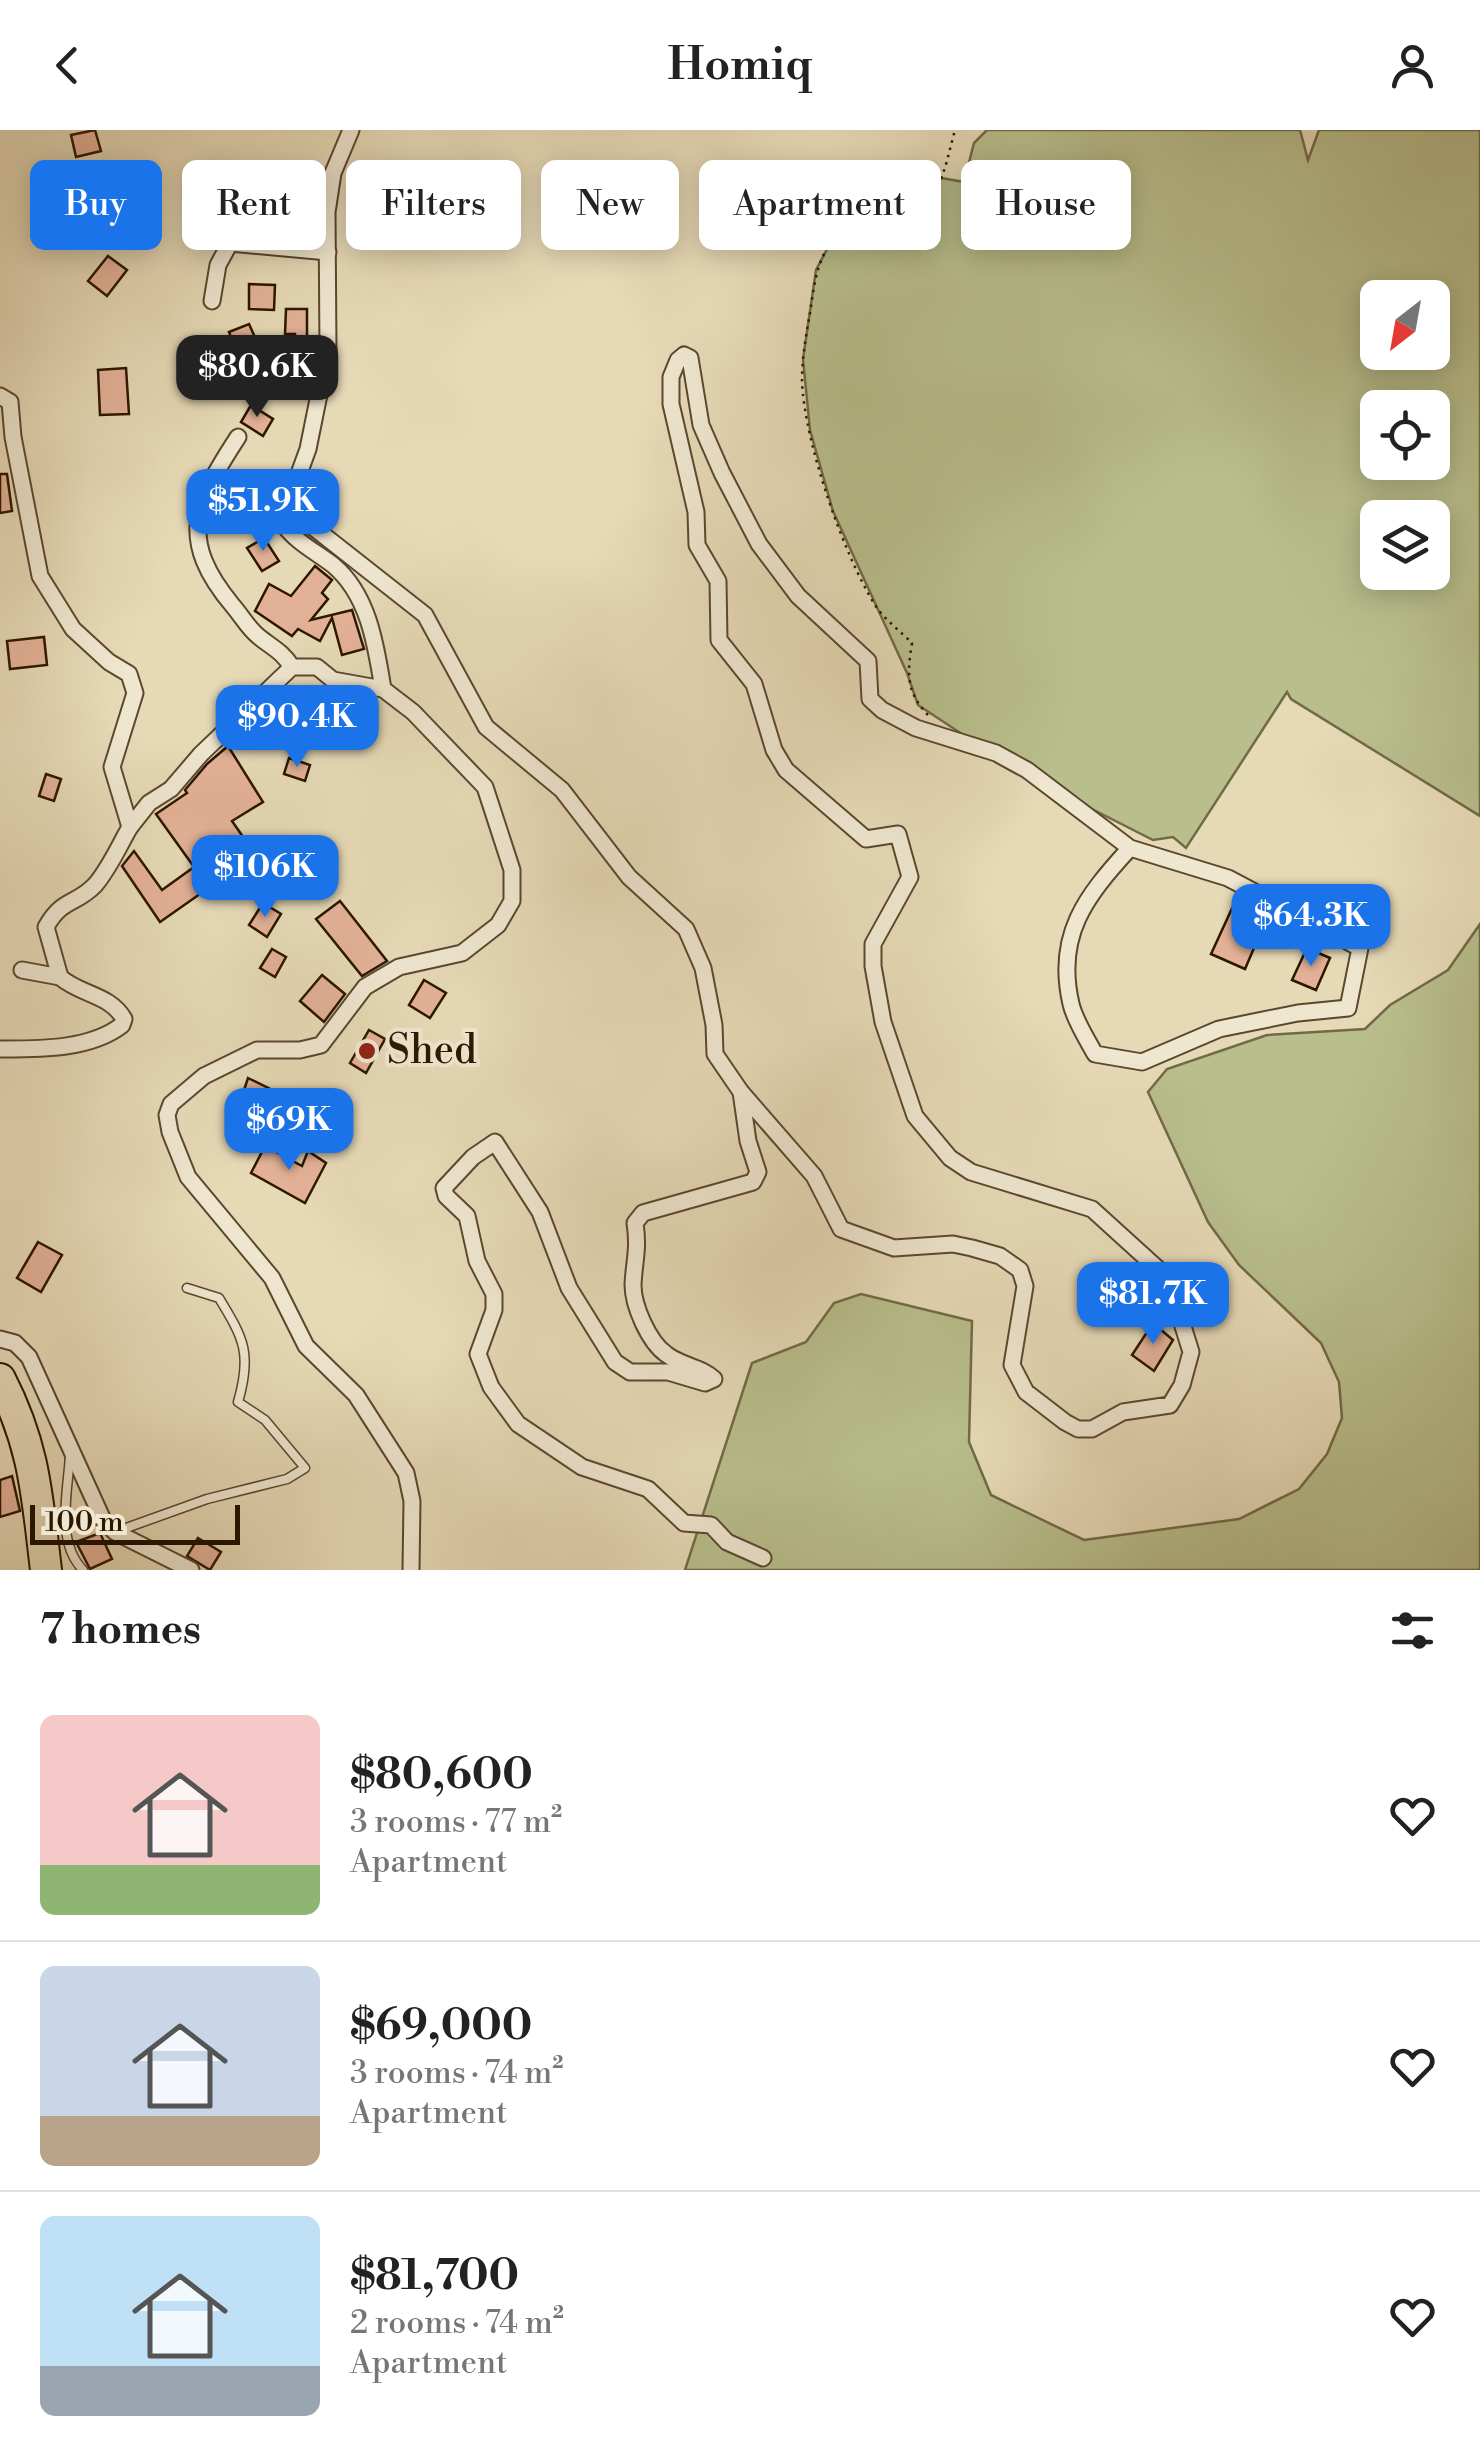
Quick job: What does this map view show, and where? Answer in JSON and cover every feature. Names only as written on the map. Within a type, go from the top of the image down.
[{"type":"highway","points":[[0,1380],[26,1436],[46,1570]]},
{"type":"street","points":[[351,130],[334,173],[328,226],[328,350],[308,449],[284,512],[284,524],[290,533],[338,569],[371,620],[383,689]]},
{"type":"street","points":[[212,301],[218,266],[230,243],[328,252]]},
{"type":"street","points":[[284,512],[308,524],[425,615],[486,727],[562,790],[629,876],[686,929],[704,968],[714,1025],[714,1054],[741,1092],[814,1176],[841,1228],[894,1248],[952,1244],[972,1248],[1000,1256],[1020,1270],[1025,1286],[1012,1366],[1026,1392],[1078,1429],[1092,1428],[1122,1412],[1170,1405],[1182,1384],[1190,1352],[1168,1278],[1092,1209],[971,1172],[950,1158],[915,1116],[883,1022],[873,966],[873,944],[910,877],[898,834],[866,840],[786,770],[774,750],[754,684],[719,640],[718,580],[697,545],[696,512],[671,404],[670,376],[678,360],[684,355],[690,358],[701,425],[759,544],[798,596],[868,661],[870,699],[916,728],[996,753],[1027,770],[1130,848],[1228,878],[1360,948],[1348,1008],[1298,1012],[1219,1029],[1142,1062],[1095,1054],[1071,1006],[1066,956],[1076,916],[1130,848]]},
{"type":"street","points":[[0,396],[10,402],[40,576],[73,629],[109,662],[129,674],[135,693],[112,768],[130,827]]},
{"type":"street","points":[[238,437],[202,496],[197,540],[205,566],[218,588],[259,637],[284,655],[292,667]]},
{"type":"street","points":[[60,977],[46,928],[56,909],[98,882],[130,827],[149,804],[171,789],[201,754],[292,667],[317,667],[332,680],[383,689],[413,712],[484,787],[512,870],[512,901],[498,924],[462,953],[399,967],[365,986],[321,1045],[300,1050],[257,1050],[204,1076],[172,1104],[167,1115],[188,1177],[272,1278],[306,1346],[356,1395],[406,1473],[412,1501],[411,1570]]},
{"type":"street","points":[[0,1050],[46,1049],[91,1040],[122,1025],[124,1019],[108,1001],[69,985],[60,977],[22,970]]},
{"type":"street","points":[[741,1092],[748,1141],[758,1172],[753,1182],[643,1213],[636,1223],[639,1249],[632,1288],[645,1324],[655,1344],[669,1357],[703,1369],[714,1379],[704,1383],[668,1372],[630,1372],[615,1362],[569,1288],[540,1212],[494,1142],[472,1157],[444,1188],[446,1196],[467,1216],[477,1261],[494,1294],[494,1310],[478,1354],[491,1387],[518,1424],[582,1466],[648,1489],[684,1523],[712,1525],[727,1542],[764,1558]]},
{"type":"street","points":[[0,1339],[15,1343],[29,1357],[103,1520],[115,1532],[190,1570]]},
{"type":"lane","points":[[115,1532],[207,1499],[288,1480],[304,1468],[265,1420],[238,1402],[246,1374],[242,1335],[219,1298],[187,1288]]},
{"type":"lane","points":[[70,1451],[66,1534],[71,1558],[83,1570]]},
{"type":"path","points":[[952,739],[910,693],[907,673],[912,643],[877,608],[856,570],[832,511],[802,384],[816,270],[832,240],[849,225],[916,209],[932,198],[956,130]]},
{"type":"green space","points":[[987,130],[1300,130],[1308,160],[1319,130],[1480,130],[1480,816],[1291,699],[1287,692],[1186,848],[1173,837],[1153,840],[1021,773],[918,705],[833,511],[810,430],[803,359],[816,270],[827,250],[941,250],[941,178],[961,181],[961,250],[1131,250],[1131,160],[970,160],[974,143]]},
{"type":"green space","points":[[1480,924],[1480,1570],[685,1570],[752,1363],[806,1342],[834,1303],[861,1294],[972,1321],[969,1442],[991,1495],[1084,1540],[1239,1519],[1299,1489],[1327,1454],[1342,1418],[1339,1382],[1321,1343],[1239,1265],[1208,1222],[1148,1092],[1167,1069],[1267,1035],[1365,1029],[1390,1005],[1448,970]]},
{"type":"building","points":[[95,130],[101,151],[76,157],[71,135]]},
{"type":"building","points":[[108,256],[127,270],[107,296],[88,281]]},
{"type":"building","points":[[249,284],[275,285],[274,310],[249,309]]},
{"type":"building","points":[[286,309],[307,309],[307,348],[315,348],[312,371],[296,371],[295,334],[285,334]]},
{"type":"building","points":[[249,324],[259,346],[238,355],[229,332]]},
{"type":"building","points":[[126,368],[129,414],[100,415],[98,370]]},
{"type":"building","points":[[251,405],[273,419],[263,436],[241,422]]},
{"type":"building","points":[[246,472],[259,491],[242,502],[229,483]]},
{"type":"building","points":[[0,474],[7,474],[12,511],[0,513]]},
{"type":"building","points":[[264,538],[279,561],[262,571],[247,548]]},
{"type":"building","points":[[315,566],[332,580],[322,593],[328,599],[311,620],[352,610],[364,649],[342,655],[332,618],[320,641],[298,629],[292,636],[255,611],[269,584],[291,596]]},
{"type":"building","points":[[44,637],[47,665],[10,669],[7,641]]},
{"type":"building","points":[[228,746],[263,802],[232,821],[248,844],[219,863],[227,875],[160,922],[122,866],[134,851],[162,890],[194,867],[156,814],[187,793],[185,790],[207,764]]},
{"type":"building","points":[[289,758],[310,765],[305,781],[284,774]]},
{"type":"building","points":[[46,774],[61,779],[54,801],[39,796]]},
{"type":"building","points":[[1245,900],[1278,917],[1266,945],[1257,941],[1245,969],[1211,954],[1234,904],[1242,908]]},
{"type":"building","points":[[340,901],[387,961],[362,976],[316,919]]},
{"type":"building","points":[[263,903],[281,914],[267,937],[249,925]]},
{"type":"building","points":[[1307,948],[1330,958],[1316,990],[1292,980]]},
{"type":"building","points":[[272,949],[286,957],[275,977],[260,968]]},
{"type":"building","points":[[322,975],[345,994],[324,1022],[300,1001]]},
{"type":"building","points":[[424,980],[446,993],[430,1018],[409,1005]]},
{"type":"building","name":"Shed","points":[[369,1030],[385,1039],[366,1073],[350,1063]]},
{"type":"building","points":[[248,1078],[321,1114],[312,1137],[240,1102]]},
{"type":"building","points":[[265,1146],[302,1166],[308,1151],[326,1163],[305,1203],[251,1173]]},
{"type":"building","points":[[38,1242],[62,1255],[41,1292],[17,1278]]},
{"type":"building","points":[[1153,1323],[1173,1340],[1154,1371],[1132,1355]]},
{"type":"building","points":[[12,1476],[20,1511],[0,1517],[0,1480]]},
{"type":"building","points":[[100,1533],[112,1559],[90,1569],[76,1542]]},
{"type":"building","points":[[198,1538],[221,1552],[210,1570],[187,1556]]},
{"type":"place","name":"Shed","points":[[367,1051]]}]
